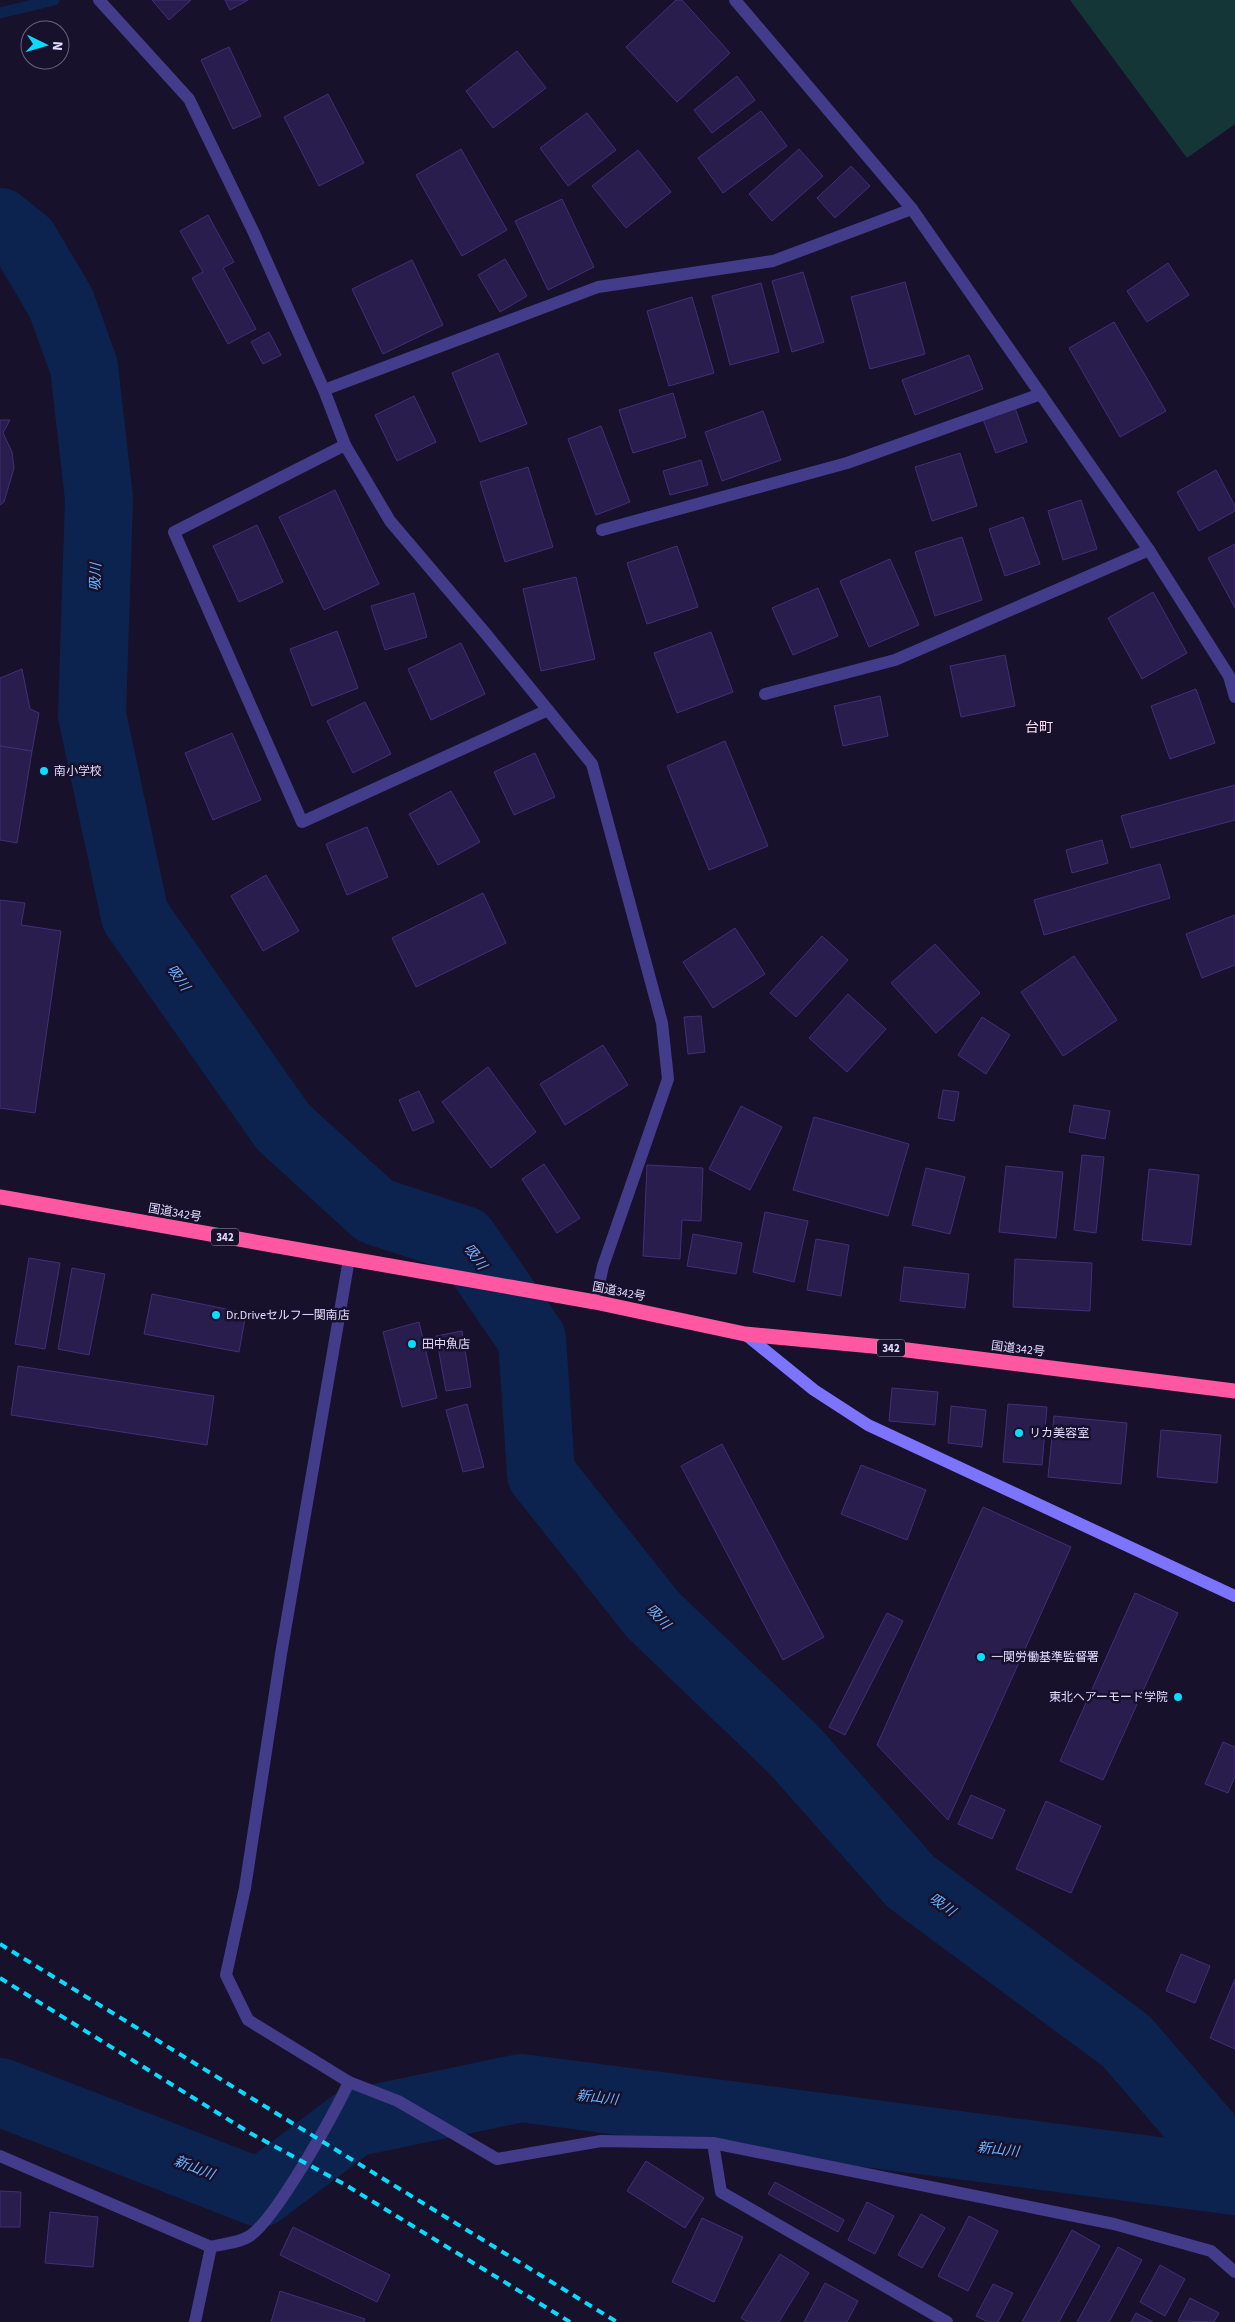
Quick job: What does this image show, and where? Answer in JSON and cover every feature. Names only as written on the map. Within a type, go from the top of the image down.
[{"type":"highway","name":"国道342号","points":[[0,1197],[595,1302],[745,1334],[883,1347],[1235,1391]]},
{"type":"street","points":[[100,0],[188,100],[254,233],[324,390],[345,445],[390,521],[486,634],[592,764],[662,1023],[668,1079],[603,1266],[595,1302]]},
{"type":"street","points":[[735,0],[912,209],[1149,550],[1228,676],[1235,697]]},
{"type":"street","points":[[324,390],[598,286],[773,261],[912,209]]},
{"type":"street","points":[[602,530],[847,464],[1041,394]]},
{"type":"street","points":[[345,445],[174,532],[302,822],[548,710]]},
{"type":"street","points":[[765,694],[895,660],[1149,550]]},
{"type":"street","points":[[349,1259],[281,1654],[245,1888],[226,1975],[248,2020],[349,2082],[398,2101],[497,2159],[601,2141],[713,2143],[1114,2224],[1211,2251],[1235,2272]]},
{"type":"street","points":[[745,1334],[814,1390],[868,1425],[1235,1596]]},
{"type":"street","points":[[0,2156],[211,2247],[248,2237],[276,2206],[336,2110],[349,2082]]},
{"type":"street","points":[[713,2143],[721,2192],[947,2322]]},
{"type":"street","points":[[195,2322],[211,2247]]},
{"type":"green space","points":[[1070,0],[1235,0],[1235,124],[1187,158]]},
{"type":"building","points":[[152,0],[191,0],[169,20]]},
{"type":"building","points":[[225,0],[248,0],[230,10]]},
{"type":"building","points":[[676,0],[682,0],[730,53],[677,102],[626,47]]},
{"type":"building","points":[[229,47],[261,116],[233,129],[201,60]]},
{"type":"building","points":[[517,51],[546,88],[493,128],[466,91]]},
{"type":"building","points":[[737,76],[755,100],[712,133],[694,110]]},
{"type":"building","points":[[328,94],[364,163],[319,186],[284,117]]},
{"type":"building","points":[[761,111],[787,146],[723,193],[698,158]]},
{"type":"building","points":[[587,113],[616,150],[568,186],[540,148]]},
{"type":"building","points":[[461,149],[507,230],[462,256],[416,175]]},
{"type":"building","points":[[799,149],[823,176],[772,221],[749,194]]},
{"type":"building","points":[[638,150],[671,192],[626,228],[592,186]]},
{"type":"building","points":[[851,166],[870,186],[835,218],[817,198]]},
{"type":"building","points":[[562,199],[594,267],[548,290],[515,221]]},
{"type":"building","points":[[208,215],[234,262],[223,268],[256,329],[228,344],[192,278],[203,272],[180,231]]},
{"type":"building","points":[[505,259],[527,296],[500,312],[478,275]]},
{"type":"building","points":[[412,260],[443,325],[383,354],[352,289]]},
{"type":"building","points":[[1168,263],[1189,295],[1147,322],[1127,291]]},
{"type":"building","points":[[803,272],[824,342],[792,352],[772,281]]},
{"type":"building","points":[[905,282],[925,354],[870,369],[851,297]]},
{"type":"building","points":[[761,283],[779,352],[730,365],[712,296]]},
{"type":"building","points":[[692,297],[714,373],[669,386],[647,311]]},
{"type":"building","points":[[1114,322],[1166,411],[1120,437],[1069,348]]},
{"type":"building","points":[[269,332],[281,355],[263,364],[251,342]]},
{"type":"building","points":[[498,353],[527,424],[480,442],[452,373]]},
{"type":"building","points":[[969,355],[983,389],[915,415],[902,380]]},
{"type":"building","points":[[673,393],[686,437],[633,453],[619,410]]},
{"type":"building","points":[[414,396],[436,442],[397,461],[375,415]]},
{"type":"building","points":[[1013,402],[1027,442],[996,453],[981,414]]},
{"type":"building","points":[[763,411],[781,460],[722,481],[705,432]]},
{"type":"building","points":[[0,420],[10,420],[3,433],[12,452],[14,468],[4,502],[0,505]]},
{"type":"building","points":[[601,426],[630,502],[596,515],[568,439]]},
{"type":"building","points":[[960,453],[977,506],[932,521],[915,467]]},
{"type":"building","points":[[701,460],[708,485],[670,495],[663,471]]},
{"type":"building","points":[[528,467],[553,547],[505,562],[480,482]]},
{"type":"building","points":[[1216,470],[1235,506],[1235,511],[1199,531],[1177,492]]},
{"type":"building","points":[[335,490],[379,584],[324,610],[279,517]]},
{"type":"building","points":[[1081,500],[1097,549],[1063,560],[1048,511]]},
{"type":"building","points":[[1023,517],[1040,564],[1005,576],[989,529]]},
{"type":"building","points":[[257,525],[283,582],[239,602],[213,546]]},
{"type":"building","points":[[962,537],[982,600],[935,616],[915,552]]},
{"type":"building","points":[[1235,544],[1235,608],[1208,558]]},
{"type":"building","points":[[677,546],[698,607],[647,624],[627,563]]},
{"type":"building","points":[[890,559],[919,625],[869,647],[840,581]]},
{"type":"building","points":[[576,577],[595,659],[541,671],[523,589]]},
{"type":"building","points":[[818,588],[838,636],[793,655],[772,608]]},
{"type":"building","points":[[1153,592],[1187,653],[1142,679],[1108,618]]},
{"type":"building","points":[[414,593],[427,637],[385,650],[371,606]]},
{"type":"building","points":[[337,631],[358,688],[312,706],[290,649]]},
{"type":"building","points":[[711,632],[733,692],[677,713],[654,653]]},
{"type":"building","points":[[461,643],[485,694],[431,720],[408,669]]},
{"type":"building","points":[[1005,655],[1015,706],[961,717],[950,666]]},
{"type":"building","points":[[22,669],[30,709],[39,713],[32,751],[0,746],[0,678]]},
{"type":"building","points":[[1196,689],[1215,743],[1170,759],[1151,706]]},
{"type":"building","points":[[880,696],[888,736],[843,746],[834,706]]},
{"type":"building","points":[[365,702],[391,754],[353,773],[327,721]]},
{"type":"building","points":[[232,733],[261,800],[213,820],[185,753]]},
{"type":"building","points":[[725,741],[768,846],[709,870],[667,766]]},
{"type":"building","points":[[0,746],[32,751],[17,843],[0,840]]},
{"type":"building","points":[[535,753],[555,797],[514,815],[494,772]]},
{"type":"building","points":[[1235,785],[1235,820],[1131,848],[1121,816]]},
{"type":"building","points":[[451,791],[480,842],[438,865],[409,814]]},
{"type":"building","points":[[367,827],[388,877],[347,895],[326,844]]},
{"type":"building","points":[[1102,840],[1108,863],[1072,873],[1066,850]]},
{"type":"building","points":[[1160,864],[1170,898],[1044,935],[1034,900]]},
{"type":"building","points":[[266,875],[299,931],[263,951],[231,896]]},
{"type":"building","points":[[483,893],[506,943],[416,987],[392,938]]},
{"type":"building","points":[[0,900],[25,903],[21,925],[61,931],[35,1113],[0,1108]]},
{"type":"building","points":[[1235,915],[1235,965],[1202,978],[1186,934]]},
{"type":"building","points":[[735,928],[765,974],[713,1008],[683,962]]},
{"type":"building","points":[[822,936],[848,960],[796,1017],[770,993]]},
{"type":"building","points":[[935,944],[980,993],[936,1033],[891,983]]},
{"type":"building","points":[[1074,956],[1117,1020],[1063,1056],[1021,992]]},
{"type":"building","points":[[848,994],[886,1029],[847,1072],[809,1038]]},
{"type":"building","points":[[701,1016],[705,1052],[688,1054],[684,1017]]},
{"type":"building","points":[[982,1017],[1010,1035],[986,1074],[958,1055]]},
{"type":"building","points":[[603,1045],[628,1085],[565,1125],[540,1084]]},
{"type":"building","points":[[488,1067],[536,1132],[491,1168],[442,1102]]},
{"type":"building","points":[[943,1090],[959,1092],[954,1121],[938,1118]]},
{"type":"building","points":[[419,1091],[434,1122],[413,1131],[399,1100]]},
{"type":"building","points":[[1074,1105],[1110,1111],[1105,1139],[1069,1132]]},
{"type":"building","points":[[741,1106],[782,1127],[750,1190],[709,1169]]},
{"type":"building","points":[[814,1117],[909,1144],[888,1216],[793,1190]]},
{"type":"building","points":[[1082,1155],[1104,1157],[1096,1233],[1074,1230]]},
{"type":"building","points":[[544,1164],[580,1218],[557,1233],[522,1179]]},
{"type":"building","points":[[647,1165],[703,1168],[701,1221],[682,1220],[680,1259],[643,1256]]},
{"type":"building","points":[[1006,1166],[1063,1172],[1056,1238],[999,1232]]},
{"type":"building","points":[[926,1168],[965,1177],[950,1234],[912,1225]]},
{"type":"building","points":[[1149,1169],[1199,1175],[1191,1245],[1142,1240]]},
{"type":"building","points":[[765,1212],[808,1221],[794,1282],[753,1272]]},
{"type":"building","points":[[693,1234],[742,1243],[736,1274],[687,1266]]},
{"type":"building","points":[[816,1239],[849,1245],[841,1296],[807,1290]]},
{"type":"building","points":[[29,1258],[60,1263],[45,1349],[15,1344]]},
{"type":"building","points":[[1015,1259],[1092,1263],[1090,1311],[1013,1307]]},
{"type":"building","points":[[904,1267],[969,1274],[965,1308],[900,1301]]},
{"type":"building","points":[[72,1268],[105,1274],[89,1355],[58,1349]]},
{"type":"building","points":[[152,1294],[246,1313],[239,1352],[144,1334]]},
{"type":"building","points":[[419,1322],[437,1398],[402,1407],[383,1332]]},
{"type":"building","points":[[462,1331],[471,1387],[446,1391],[436,1336]]},
{"type":"building","points":[[18,1366],[214,1396],[207,1445],[11,1415]]},
{"type":"building","points":[[892,1388],[938,1392],[935,1425],[889,1421]]},
{"type":"building","points":[[467,1404],[484,1467],[463,1472],[446,1410]]},
{"type":"building","points":[[1008,1404],[1047,1407],[1042,1465],[1003,1462]]},
{"type":"building","points":[[951,1406],[986,1410],[982,1447],[948,1443]]},
{"type":"building","points":[[1054,1416],[1127,1423],[1121,1484],[1048,1477]]},
{"type":"building","points":[[1161,1430],[1221,1435],[1217,1483],[1157,1477]]},
{"type":"building","points":[[722,1444],[824,1637],[783,1660],[681,1466]]},
{"type":"building","points":[[861,1465],[926,1490],[907,1540],[841,1514]]},
{"type":"building","name":"一関労働基準監督署","points":[[983,1507],[1071,1547],[948,1820],[877,1745]]},
{"type":"building","points":[[1135,1593],[1178,1613],[1103,1780],[1060,1761]]},
{"type":"building","points":[[887,1613],[903,1621],[845,1735],[829,1727]]},
{"type":"building","points":[[1223,1742],[1235,1747],[1235,1776],[1228,1793],[1205,1784]]},
{"type":"building","points":[[971,1795],[1005,1810],[992,1839],[958,1824]]},
{"type":"building","points":[[1046,1801],[1101,1826],[1071,1893],[1016,1869]]},
{"type":"building","points":[[1181,1954],[1210,1966],[1195,2003],[1166,1991]]},
{"type":"building","points":[[1235,1979],[1235,2049],[1210,2038]]},
{"type":"building","points":[[646,2161],[704,2198],[685,2228],[627,2191]]},
{"type":"building","points":[[775,2182],[844,2220],[838,2232],[768,2194]]},
{"type":"building","points":[[0,2191],[21,2192],[20,2227],[0,2227]]},
{"type":"building","points":[[867,2202],[894,2216],[875,2254],[848,2240]]},
{"type":"building","points":[[50,2212],[98,2217],[93,2267],[45,2263]]},
{"type":"building","points":[[921,2214],[945,2228],[922,2268],[898,2255]]},
{"type":"building","points":[[969,2216],[998,2231],[968,2291],[938,2276]]},
{"type":"building","points":[[702,2218],[743,2237],[714,2302],[672,2282]]},
{"type":"building","points":[[293,2227],[390,2275],[377,2302],[280,2255]]},
{"type":"building","points":[[1072,2230],[1100,2246],[1059,2322],[1022,2322]]},
{"type":"building","points":[[1118,2247],[1142,2260],[1109,2322],[1077,2322]]},
{"type":"building","points":[[780,2254],[809,2273],[779,2322],[748,2322],[741,2318]]},
{"type":"building","points":[[1160,2265],[1185,2279],[1165,2316],[1140,2302]]},
{"type":"building","points":[[825,2283],[858,2301],[847,2322],[804,2322]]},
{"type":"building","points":[[993,2284],[1013,2293],[998,2322],[988,2322],[976,2316]]},
{"type":"building","points":[[280,2291],[365,2319],[364,2322],[271,2322]]},
{"type":"building","points":[[1190,2298],[1219,2313],[1214,2322],[1178,2321]]},
{"type":"building","points":[[1136,2313],[1153,2322],[1131,2322]]},
{"type":"waterway","points":[[0,13],[54,0]]},
{"type":"waterway","name":"吸川","points":[[0,222],[25,242],[61,303],[84,367],[99,499],[92,715],[135,916],[283,1127],[375,1211],[464,1240],[532,1339],[541,1474],[653,1615],[793,1749],[911,1882],[1126,2041],[1235,2167]]},
{"type":"waterway","name":"新山川","points":[[0,2092],[260,2193],[353,2123],[521,2088],[1235,2181]]},
{"type":"railway","points":[[0,1944],[617,2322]]},
{"type":"railway","points":[[0,1978],[250,2133],[344,2184],[570,2322]]},
{"type":"place","name":"南小学校","points":[[44,771]]},
{"type":"place","name":"Dr.Driveセルフ一関南店","points":[[216,1315]]},
{"type":"place","name":"田中魚店","points":[[412,1344]]},
{"type":"place","name":"リカ美容室","points":[[1019,1433]]},
{"type":"place","name":"一関労働基準監督署","points":[[981,1657]]},
{"type":"place","name":"東北ヘアーモード学院","points":[[1178,1697]]},
{"type":"district","name":"台町","points":[[1039,728]]}]
